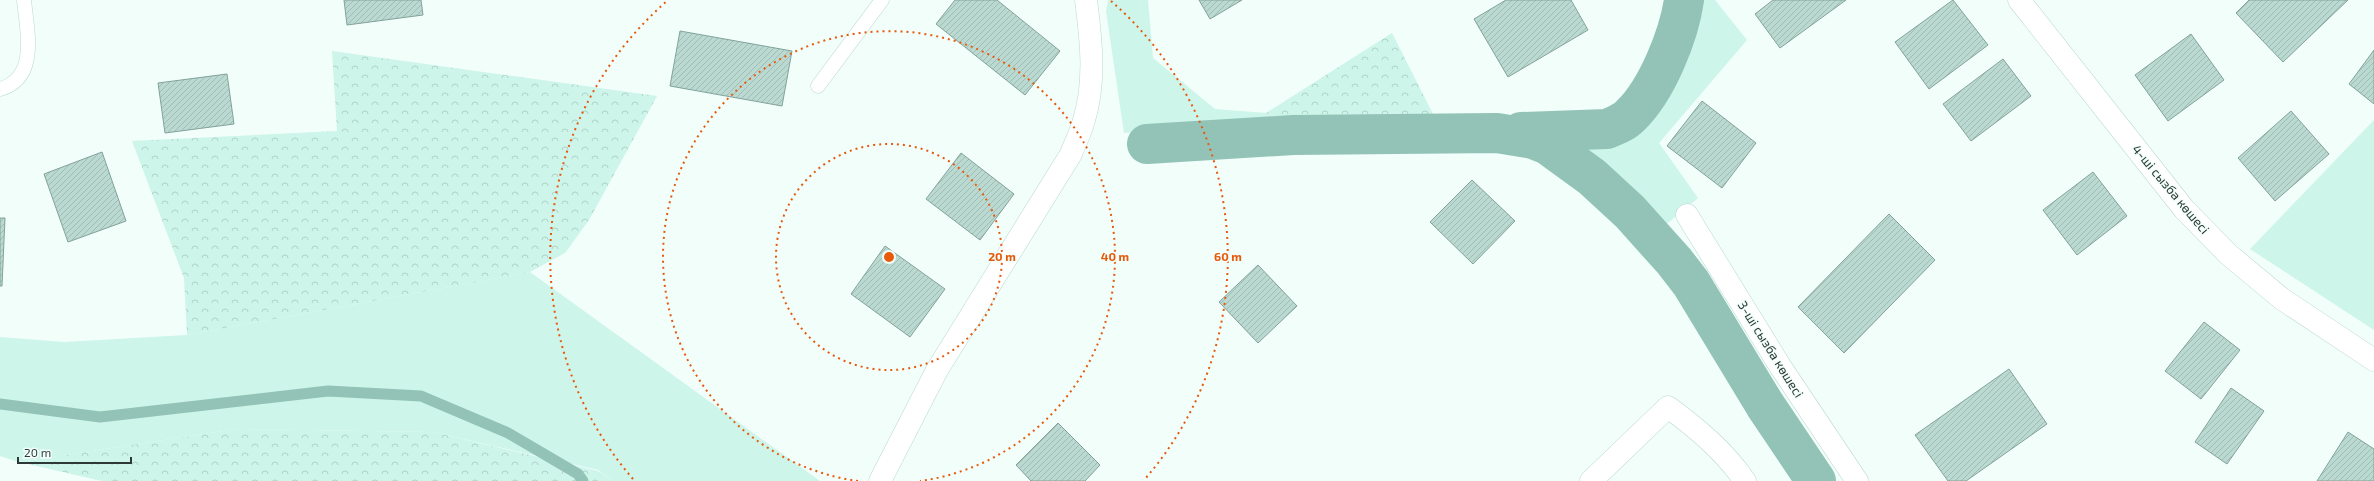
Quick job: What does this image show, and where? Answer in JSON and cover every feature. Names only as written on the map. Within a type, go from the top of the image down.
[{"type":"street","points":[[880,481],[941,363],[1071,154],[1085,120],[1092,77],[1091,38],[1086,0]]},
{"type":"street","name":"4-ші сызба көшесі","points":[[2019,0],[2184,209],[2228,254],[2282,299],[2374,360]]},
{"type":"street","name":"3-ші сызба көшесі","points":[[1687,216],[1780,366],[1857,481]]},
{"type":"street","points":[[1591,481],[1668,407],[1711,440],[1733,464],[1745,481]]},
{"type":"lane","points":[[0,89],[19,80],[25,69],[28,53],[24,0]]},
{"type":"lane","points":[[818,86],[882,0]]},
{"type":"green space","points":[[1108,0],[1148,0],[1153,58],[1215,109],[1266,113],[1285,123],[1124,133],[1106,11]]},
{"type":"green space","points":[[1688,0],[1715,0],[1747,40],[1659,143],[1698,198],[1663,227],[1590,164],[1574,139],[1606,139],[1616,135],[1631,125],[1644,112],[1656,95],[1673,57]]},
{"type":"green space","points":[[1392,33],[1436,120],[1285,123],[1266,113]]},
{"type":"green space","points":[[332,51],[657,96],[589,220],[565,253],[530,272],[187,335],[184,278],[132,141],[337,131]]},
{"type":"green space","points":[[2374,120],[2374,330],[2250,249]]},
{"type":"green space","points":[[530,272],[820,481],[613,481],[598,470],[433,432],[237,429],[19,462],[0,456],[0,337],[64,342],[187,335]]},
{"type":"green space","points":[[237,429],[433,432],[598,471],[613,481],[102,481],[19,462]]},
{"type":"building","points":[[344,0],[421,0],[423,15],[347,25]]},
{"type":"building","points":[[955,0],[997,0],[1060,51],[1025,95],[936,24]]},
{"type":"building","points":[[1199,0],[1242,0],[1210,19]]},
{"type":"building","points":[[1506,0],[1571,0],[1588,30],[1508,77],[1474,19]]},
{"type":"building","points":[[1773,0],[1846,0],[1780,48],[1755,14]]},
{"type":"building","points":[[1953,0],[1988,45],[1929,89],[1895,42]]},
{"type":"building","points":[[2249,0],[2348,0],[2283,62],[2236,13]]},
{"type":"building","points":[[680,31],[792,51],[782,106],[670,86]]},
{"type":"building","points":[[2191,34],[2224,80],[2168,121],[2135,75]]},
{"type":"building","points":[[2374,50],[2374,104],[2349,84]]},
{"type":"building","points":[[2003,59],[2031,96],[1971,141],[1943,104]]},
{"type":"building","points":[[227,74],[234,124],[165,133],[158,83]]},
{"type":"building","points":[[1702,101],[1756,143],[1722,188],[1667,146]]},
{"type":"building","points":[[2291,111],[2329,154],[2275,201],[2238,158]]},
{"type":"building","points":[[102,152],[126,221],[68,242],[44,174]]},
{"type":"building","points":[[961,153],[1014,194],[980,240],[926,199]]},
{"type":"building","points":[[2093,172],[2127,216],[2077,255],[2043,210]]},
{"type":"building","points":[[1472,180],[1515,221],[1473,264],[1430,222]]},
{"type":"building","points":[[1889,214],[1935,260],[1844,353],[1798,307]]},
{"type":"building","points":[[0,218],[5,218],[2,286],[0,286]]},
{"type":"building","points":[[885,246],[945,289],[910,337],[851,294]]},
{"type":"building","points":[[1258,265],[1297,306],[1258,343],[1219,302]]},
{"type":"building","points":[[2204,322],[2240,350],[2201,399],[2165,371]]},
{"type":"building","points":[[2009,369],[2047,424],[1966,481],[1948,481],[1915,435]]},
{"type":"building","points":[[2231,388],[2264,411],[2227,464],[2195,442]]},
{"type":"building","points":[[1058,423],[1100,465],[1085,481],[1031,481],[1016,465]]},
{"type":"building","points":[[2348,432],[2374,449],[2374,481],[2317,481]]},
{"type":"waterway","points":[[1521,132],[1607,129],[1626,120],[1641,104],[1658,77],[1672,45],[1684,0]]},
{"type":"waterway","points":[[1147,144],[1293,135],[1497,133],[1533,139],[1548,145],[1592,177],[1630,212],[1674,261],[1691,283],[1765,405],[1816,481]]},
{"type":"waterway","points":[[0,404],[100,417],[328,391],[421,396],[508,433],[578,474],[583,481]]}]
